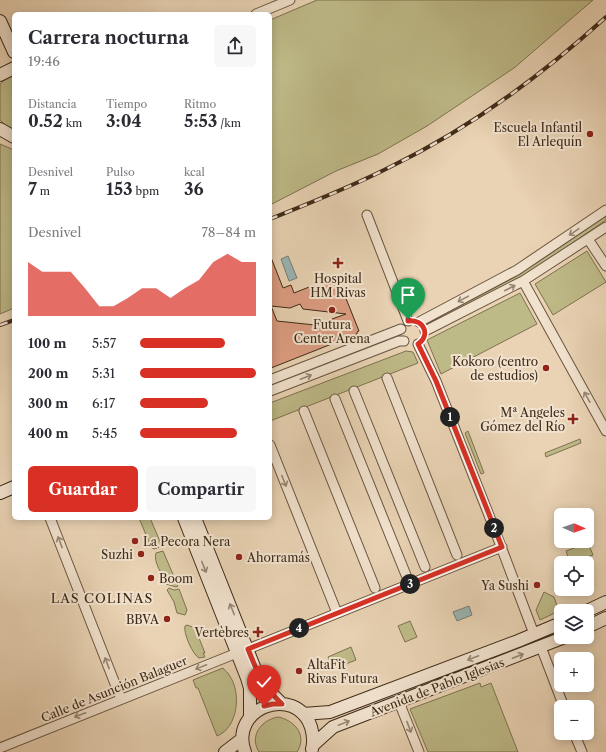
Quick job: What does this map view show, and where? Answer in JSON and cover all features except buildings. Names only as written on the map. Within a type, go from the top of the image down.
[{"type":"street","points":[[260,12],[283,1]]},
{"type":"street","points":[[0,21],[12,48]]},
{"type":"street","points":[[0,75],[12,69]]},
{"type":"street","points":[[0,129],[12,136]]},
{"type":"street","points":[[420,322],[517,270],[606,210]]},
{"type":"street","points":[[367,215],[408,321]]},
{"type":"street","points":[[425,331],[523,281],[606,227]]},
{"type":"street","points":[[588,239],[606,266]]},
{"type":"street","points":[[523,281],[606,431]]},
{"type":"street","points":[[272,390],[399,341],[404,341],[413,345],[418,344],[422,341],[425,331],[420,322],[414,320],[404,323],[400,335],[404,341]]},
{"type":"street","points":[[272,379],[401,329]]},
{"type":"street","points":[[418,344],[436,381],[502,547],[534,634]]},
{"type":"street","points":[[387,378],[458,555]]},
{"type":"street","points":[[354,391],[425,567]]},
{"type":"street","points":[[335,399],[406,575]]},
{"type":"street","points":[[304,410],[375,588]]},
{"type":"street","points":[[272,450],[337,613]]},
{"type":"street","points":[[0,493],[12,488]]},
{"type":"street","points":[[0,502],[12,497]]},
{"type":"street","points":[[51,520],[121,699]]},
{"type":"street","points":[[185,520],[242,651],[270,692],[282,704]]},
{"type":"street","points":[[196,520],[242,651],[250,688],[250,718]]},
{"type":"street","name":"Calle de Asunción Balaguer","points":[[0,748],[502,547]]},
{"type":"street","points":[[594,608],[606,602]]},
{"type":"street","points":[[594,624],[606,618]]},
{"type":"street","name":"Avenida de Pablo Iglesias","points":[[303,714],[330,712],[434,673],[554,625]]},
{"type":"street","name":"Avenida de Pablo Iglesias","points":[[312,748],[333,727],[554,642]]},
{"type":"street","points":[[541,647],[561,700]]},
{"type":"street","points":[[399,702],[419,752]]},
{"type":"street","points":[[245,752],[242,739],[246,724],[256,711],[264,706],[273,704],[290,706],[303,714],[310,723],[313,734],[312,748]]},
{"type":"street","points":[[226,752],[242,739]]},
{"type":"street","points":[[577,740],[582,752]]},
{"type":"shaded area","points":[[317,0],[593,0],[514,68],[427,126],[378,154],[336,171],[272,204],[272,19]]},
{"type":"shaded area","points":[[12,75],[12,129],[0,120],[0,84]]},
{"type":"shaded area","points":[[0,144],[12,149],[12,309],[0,314]]},
{"type":"shaded area","points":[[606,216],[606,220],[521,278],[428,327],[426,324],[519,275]]},
{"type":"shaded area","points":[[587,251],[606,282],[553,315],[535,284]]},
{"type":"shaded area","points":[[520,293],[537,324],[441,374],[427,340]]},
{"type":"shaded area","points":[[406,351],[413,352],[418,363],[272,420],[272,402]]},
{"type":"shaded area","points":[[468,431],[484,473],[481,474],[465,433]]},
{"type":"shaded area","points":[[580,439],[581,443],[546,457],[545,453]]},
{"type":"shaded area","points":[[140,520],[151,520],[162,546],[154,549],[151,547]]},
{"type":"shaded area","points":[[574,548],[590,548],[593,555],[568,556],[566,551]]},
{"type":"shaded area","points":[[163,551],[178,586],[176,587],[166,584],[157,565],[155,557],[156,553]]},
{"type":"shaded area","points":[[169,588],[174,590],[179,589],[187,610],[185,615],[177,613],[174,602],[167,590]]},
{"type":"shaded area","points":[[544,592],[554,597],[556,604],[554,604],[554,613],[540,620],[536,610]]},
{"type":"shaded area","points":[[410,621],[417,637],[405,642],[398,626]]},
{"type":"shaded area","points":[[187,625],[195,628],[205,653],[203,653],[205,657],[199,658],[191,648],[185,629],[185,626]]},
{"type":"shaded area","points":[[351,647],[356,660],[333,669],[328,657]]},
{"type":"shaded area","points":[[223,668],[228,673],[236,691],[236,709],[230,725],[224,732],[217,736],[198,688],[196,688],[193,680]]},
{"type":"shaded area","points":[[480,683],[481,687],[491,683],[518,752],[428,752],[410,709]]},
{"type":"shaded area","points":[[278,717],[289,721],[298,729],[301,740],[297,752],[259,752],[255,740],[258,730],[266,721]]},
{"type":"water","points":[[288,256],[297,278],[289,281],[281,259]]},
{"type":"water","points":[[469,606],[472,615],[457,621],[453,612]]},
{"type":"railway","points":[[272,218],[375,174],[448,136],[503,100],[530,80],[606,17]]},
{"type":"railway","points":[[0,325],[12,321]]},
{"type":"place","name":"Escuela Infantil El Arlequín","points":[[590,134]]},
{"type":"place","name":"Hospital HM Rivas","points":[[338,263]]},
{"type":"place","name":"Futura Center Arena","points":[[332,310]]},
{"type":"place","name":"Kokoro (centro de estudios)","points":[[546,368]]},
{"type":"place","name":"Mª Angeles Gómez del Río","points":[[573,419]]},
{"type":"place","name":"La Pecora Nera","points":[[135,541]]},
{"type":"place","name":"Suzhi","points":[[141,554]]},
{"type":"place","name":"Ahorramás","points":[[239,557]]},
{"type":"place","name":"Boom","points":[[151,578]]},
{"type":"place","name":"Ya Sushi","points":[[537,585]]},
{"type":"place","name":"BBVA","points":[[167,619]]},
{"type":"place","name":"Vertèbres","points":[[258,632]]},
{"type":"place","name":"AltaFit Rivas Futura","points":[[299,671]]},
{"type":"district","name":"LAS COLINAS","points":[[102,598]]},
{"type":"route","points":[[264,706],[282,704],[270,692],[257,674],[248,649],[502,547],[436,381],[421,353],[418,344],[425,336],[423,326],[420,322],[414,320],[408,321],[408,319]]}]
